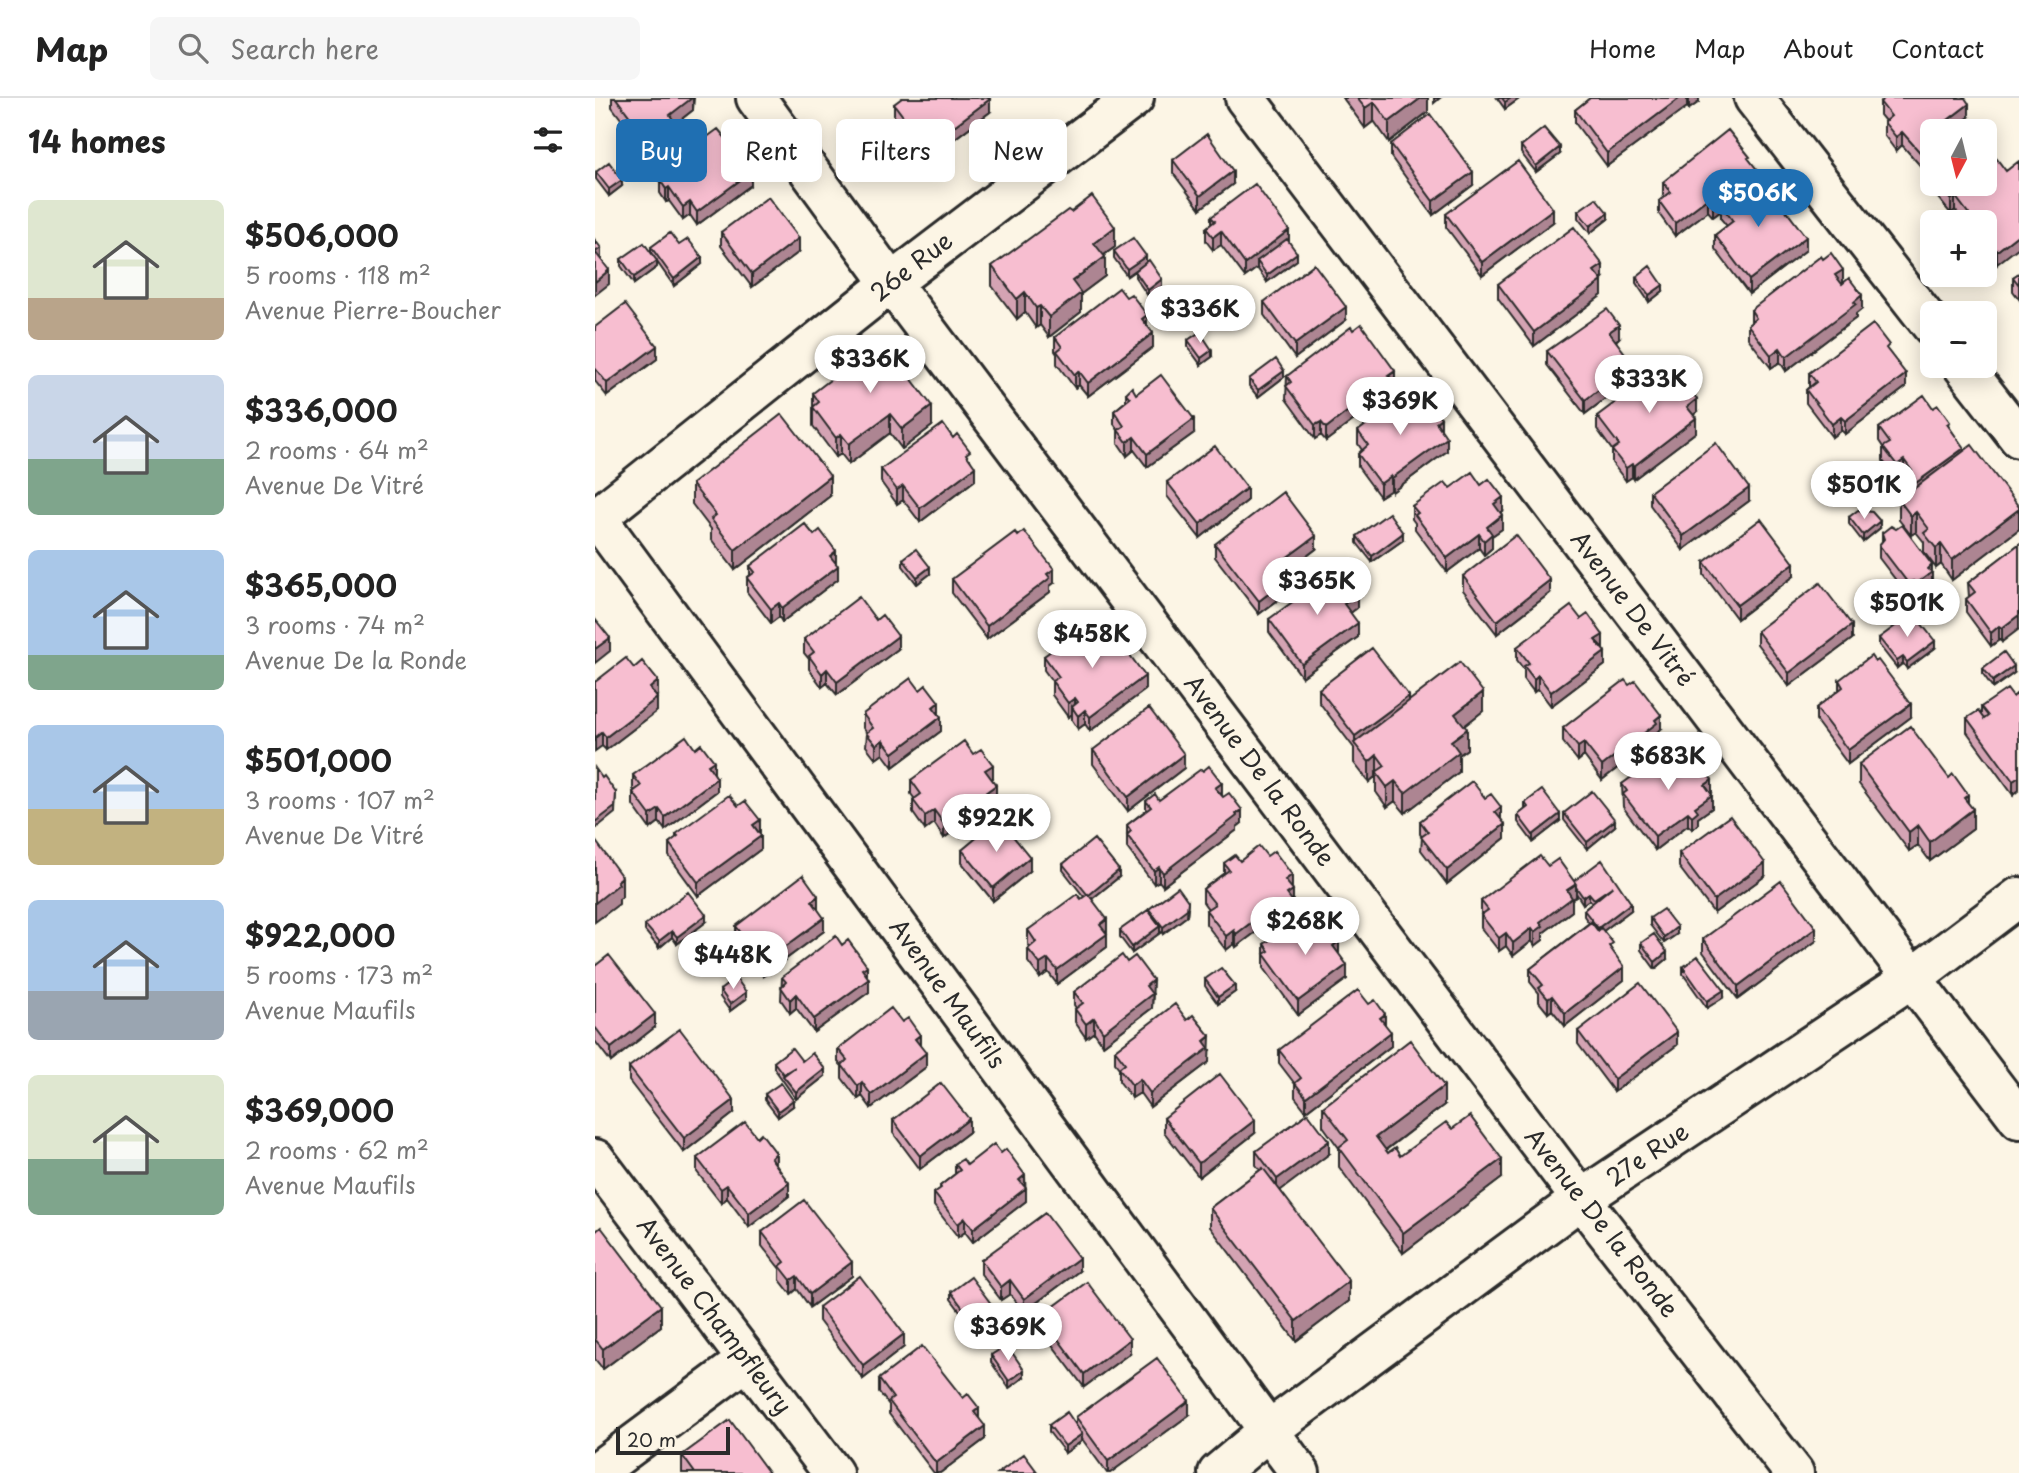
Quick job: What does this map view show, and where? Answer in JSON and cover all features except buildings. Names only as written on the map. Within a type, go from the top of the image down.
[{"type":"street","name":"Avenue De la Ronde","points":[[756,98],[891,283],[1581,1199],[1794,1473]]},
{"type":"street","name":"26e Rue","points":[[596,517],[891,283],[1134,98]]},
{"type":"street","name":"Avenue De Vitré","points":[[1245,98],[2019,1119]]},
{"type":"street","points":[[1754,98],[1920,311]]},
{"type":"street","points":[[1972,378],[2019,438]]},
{"type":"street","name":"Avenue Maufils","points":[[596,517],[1300,1473]]},
{"type":"street","name":"27e Rue","points":[[1218,1473],[1268,1432],[1581,1199],[1912,978],[2019,897]]},
{"type":"street","name":"Avenue Champfleury","points":[[595,1158],[833,1473]]},
{"type":"street","points":[[595,1473],[747,1360]]}]
